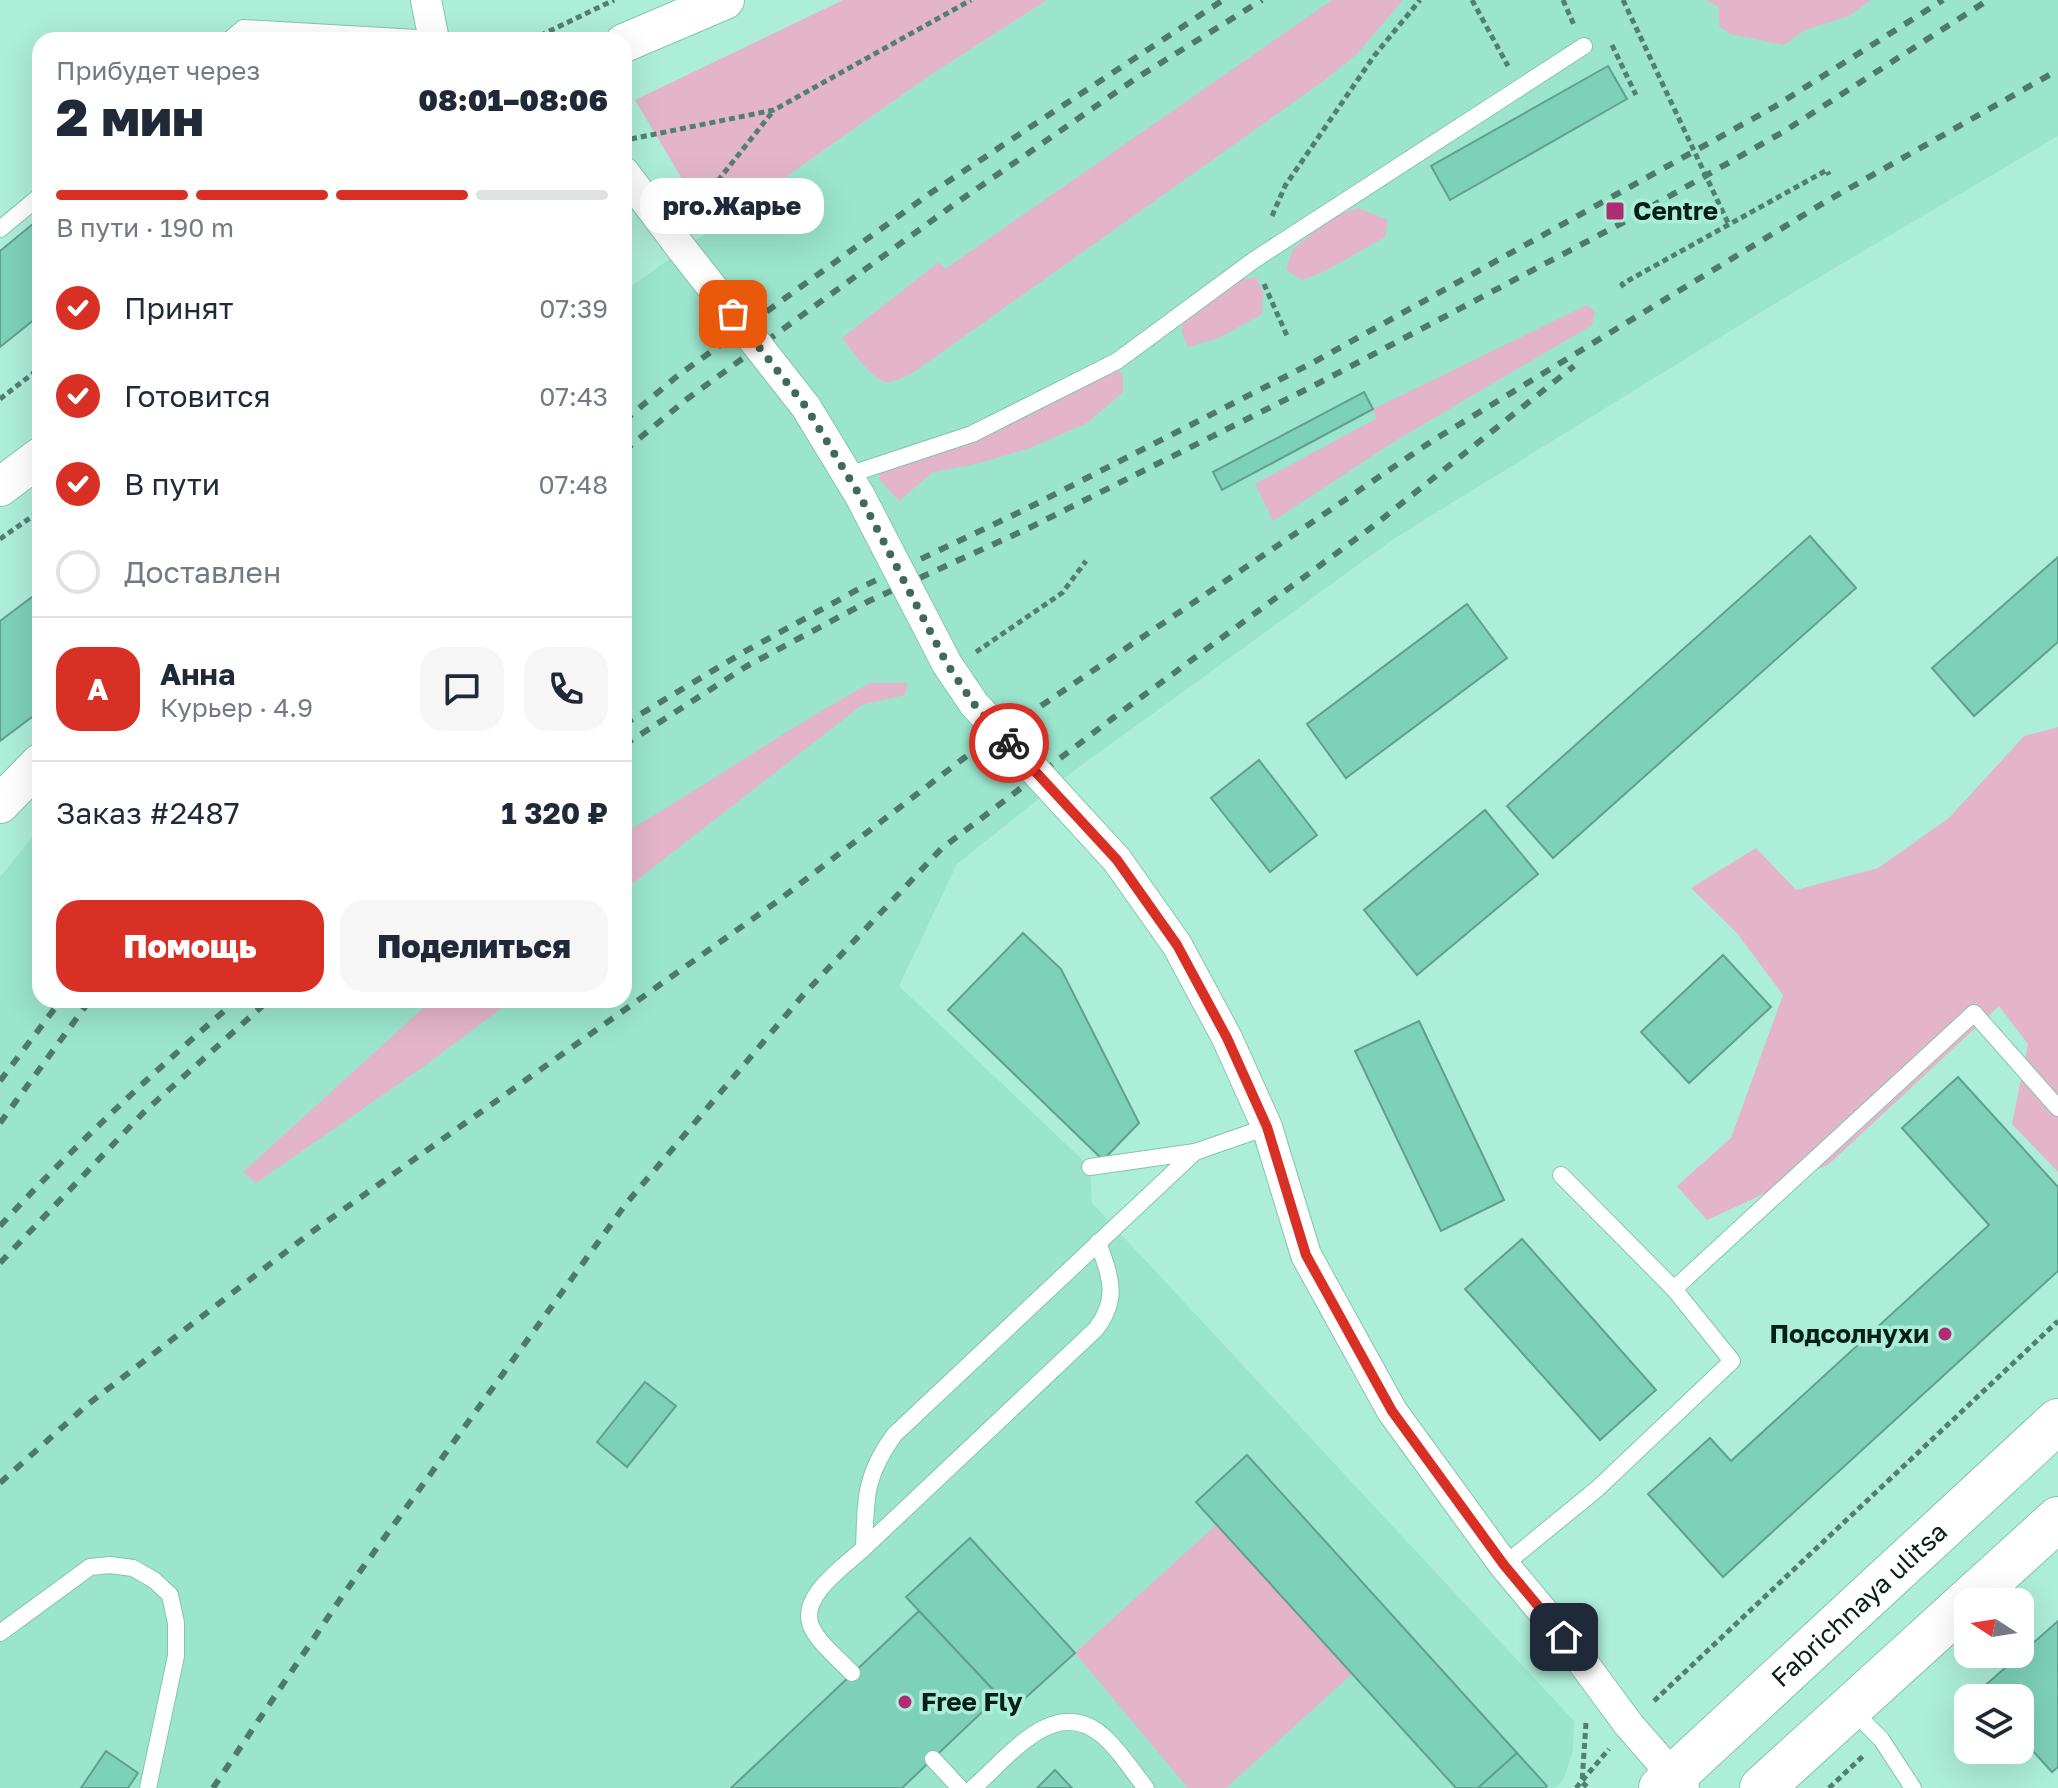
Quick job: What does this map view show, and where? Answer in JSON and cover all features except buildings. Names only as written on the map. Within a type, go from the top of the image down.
[{"type":"main road","name":"Fabrichnaya ulitsa","points":[[1673,1784],[2058,1421]]},
{"type":"main road","points":[[1762,1788],[2058,1519]]},
{"type":"street","points":[[426,0],[433,32]]},
{"type":"street","points":[[632,40],[725,0]]},
{"type":"street","points":[[632,183],[806,407],[854,486],[947,664],[974,704],[1117,860],[1177,945],[1227,1038],[1267,1127],[1306,1255],[1392,1411],[1504,1565],[1564,1637],[1673,1784]]},
{"type":"street","points":[[0,804],[32,771]]},
{"type":"lane","points":[[238,32],[243,28],[312,32]]},
{"type":"lane","points":[[854,486],[972,434],[1117,361],[1254,260],[1584,46]]},
{"type":"lane","points":[[0,229],[32,203]]},
{"type":"lane","points":[[1674,1289],[1974,1013],[2058,1108]]},
{"type":"lane","points":[[1090,1167],[1195,1152],[1267,1127]]},
{"type":"lane","points":[[864,1548],[867,1489],[879,1456],[894,1435],[1195,1152]]},
{"type":"lane","points":[[1504,1565],[1597,1489],[1732,1361],[1674,1289],[1561,1175]]},
{"type":"lane","points":[[852,1673],[817,1635],[809,1616],[811,1605],[821,1589],[1096,1329],[1108,1308],[1112,1282],[1098,1242]]},
{"type":"lane","points":[[0,1633],[90,1567],[110,1565],[133,1568],[154,1580],[170,1595],[176,1623],[176,1656],[148,1788]]},
{"type":"lane","points":[[1850,1708],[1881,1739],[1913,1788]]},
{"type":"lane","points":[[973,1788],[1042,1727],[1058,1721],[1089,1725],[1104,1736],[1146,1788]]},
{"type":"lane","points":[[933,1759],[960,1788]]},
{"type":"path","points":[[548,32],[614,0]]},
{"type":"path","points":[[632,138],[774,110],[971,0]]},
{"type":"path","points":[[1288,338],[1254,260],[1285,186],[1374,56],[1420,0]]},
{"type":"path","points":[[1472,0],[1521,87]]},
{"type":"path","points":[[1623,0],[1729,225]]},
{"type":"path","points":[[1584,46],[1607,34],[1636,95]]},
{"type":"path","points":[[690,216],[774,110]]},
{"type":"path","points":[[1624,287],[1622,284],[1827,170],[1829,175]]},
{"type":"path","points":[[0,399],[32,374]]},
{"type":"path","points":[[0,539],[32,517]]},
{"type":"path","points":[[971,654],[1062,593],[1086,561]]},
{"type":"path","points":[[1576,1788],[1629,1725],[2058,1321]]},
{"type":"path","points":[[1583,1716],[1586,1723],[1582,1782],[1588,1788]]},
{"type":"shaded area","points":[[843,0],[1047,0],[929,76],[712,229],[635,100]]},
{"type":"shaded area","points":[[1047,0],[2058,0],[2058,136],[1779,301],[1395,538],[1075,770],[957,864],[899,986],[1090,1167],[1092,1203],[1574,1721],[1573,1751],[1563,1780],[1555,1788],[0,1788],[0,877],[32,838],[32,1008],[632,1008],[632,285],[929,76]]},
{"type":"shaded area","points":[[1332,0],[1403,0],[1357,54],[1322,82],[914,372],[895,381],[883,381],[863,365],[842,338],[939,262],[945,269]]},
{"type":"shaded area","points":[[1705,0],[1871,0],[1849,16],[1805,30],[1784,45],[1730,34],[1719,26],[1718,6]]},
{"type":"shaded area","points":[[1358,208],[1388,220],[1385,237],[1325,271],[1302,280],[1286,270],[1293,249],[1334,216]]},
{"type":"shaded area","points":[[1256,277],[1263,292],[1262,314],[1219,338],[1188,347],[1182,333],[1182,323],[1239,280]]},
{"type":"shaded area","points":[[1587,305],[1595,312],[1592,325],[1395,441],[1273,521],[1255,484],[1377,418],[1373,409]]},
{"type":"shaded area","points":[[1113,365],[1123,375],[1123,392],[1087,423],[1030,448],[976,464],[933,472],[899,501],[879,479],[881,465],[958,439]]},
{"type":"shaded area","points":[[870,683],[908,683],[905,695],[862,705],[632,884],[632,828]]},
{"type":"shaded area","points":[[2058,727],[2058,1172],[2012,1124],[2028,1044],[1999,1006],[1829,1164],[1707,1220],[1677,1186],[1731,1138],[1783,995],[1737,933],[1691,888],[1756,848],[1796,890],[1878,868],[1949,818],[2024,736]]},
{"type":"shaded area","points":[[423,1008],[501,1008],[423,1067],[256,1183],[243,1172]]},
{"type":"shaded area","points":[[1217,1524],[1352,1674],[1226,1788],[1188,1788],[1075,1653]]},
{"type":"railway","points":[[632,414],[676,377],[932,192],[1223,0]]},
{"type":"railway","points":[[632,444],[687,399],[952,206],[1135,79],[1262,0]]},
{"type":"railway","points":[[632,719],[744,652],[866,585],[1024,510],[1314,362],[1774,107],[1943,0]]},
{"type":"railway","points":[[632,740],[747,666],[869,601],[1029,528],[1319,383],[1622,223],[1783,132],[1988,0]]},
{"type":"railway","points":[[632,1005],[775,903],[964,758],[1432,441],[1825,202],[2058,70]]},
{"type":"railway","points":[[213,1788],[343,1595],[625,1205],[804,994],[941,849],[1372,527],[1574,366]]},
{"type":"railway","points":[[0,1081],[55,1008]]},
{"type":"railway","points":[[0,1123],[84,1008]]},
{"type":"railway","points":[[0,1226],[115,1110],[228,1008]]},
{"type":"railway","points":[[0,1263],[143,1113],[260,1008]]},
{"type":"railway","points":[[0,1483],[87,1405],[309,1234],[627,1008]]},
{"type":"way so far","points":[[733,314],[806,407],[860,496],[947,664],[974,704],[1009,743]]},
{"type":"place","name":"Centre","points":[[1615,211]]},
{"type":"place","name":"pro.Жарье","points":[[733,314]]},
{"type":"place","name":"Подсолнухи","points":[[1945,1334]]},
{"type":"place","name":"Free Fly","points":[[905,1702]]},
{"type":"route","points":[[1009,743],[1117,860],[1177,945],[1227,1038],[1267,1127],[1306,1255],[1392,1411],[1504,1565],[1564,1637]]}]
